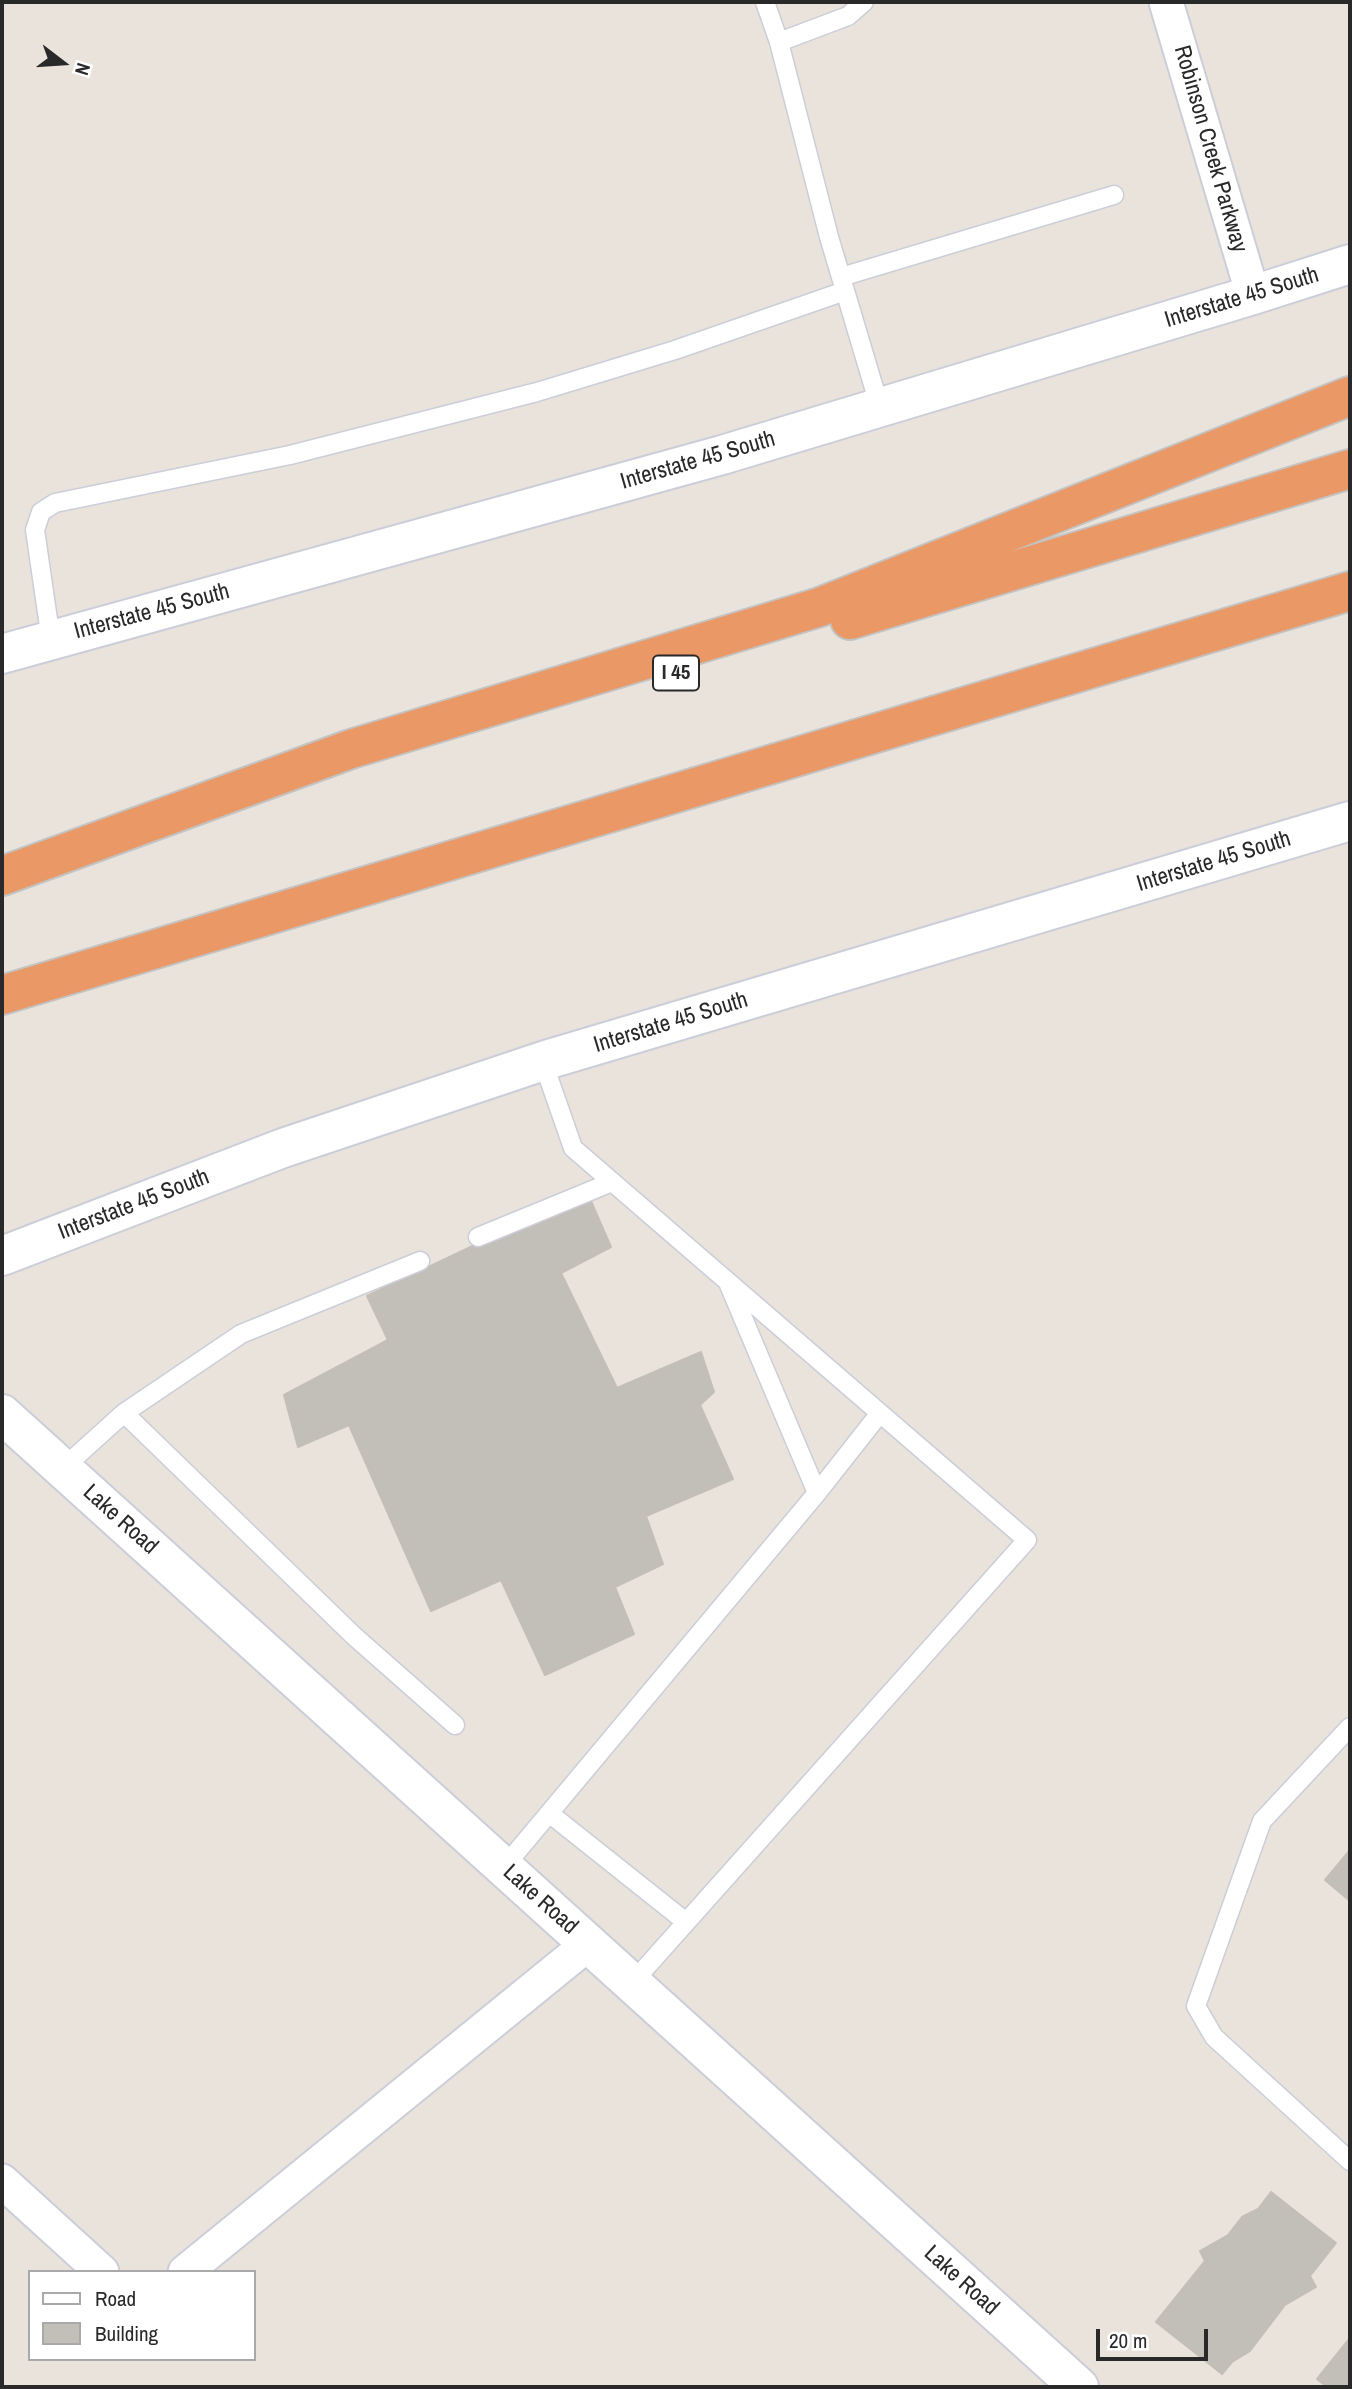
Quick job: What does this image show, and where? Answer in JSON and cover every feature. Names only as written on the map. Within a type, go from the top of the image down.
[{"type":"highway","points":[[2,877],[351,749],[820,607],[1350,396]]},
{"type":"highway","name":"I 45","points":[[2,877],[1350,469]]},
{"type":"highway","points":[[2,995],[1350,591]]},
{"type":"main road","name":"Interstate 45 South","points":[[2,654],[722,455],[1350,264]]},
{"type":"main road","name":"Interstate 45 South","points":[[2,1256],[283,1148],[543,1062],[1350,821]]},
{"type":"main road","name":"Lake Road","points":[[2,1414],[1079,2387]]},
{"type":"street","name":"Robinson Creek Parkway","points":[[1166,2],[1253,295]]},
{"type":"street","points":[[187,2270],[588,1944]]},
{"type":"street","points":[[2,2181],[100,2270]]},
{"type":"lane","points":[[765,2],[779,41],[843,284],[880,408]]},
{"type":"lane","points":[[779,41],[848,16],[864,2]]},
{"type":"lane","points":[[51,640],[35,530],[41,512],[55,503],[290,455],[537,392],[675,350],[843,284],[1114,195]]},
{"type":"lane","points":[[543,1062],[573,1148],[1027,1540],[632,1983]]},
{"type":"lane","points":[[478,1237],[612,1182]]},
{"type":"lane","points":[[62,1469],[124,1413],[241,1334],[420,1261]]},
{"type":"lane","points":[[728,1281],[817,1493]]},
{"type":"lane","points":[[124,1413],[354,1636],[455,1725]]},
{"type":"lane","points":[[504,1867],[817,1493],[880,1413]]},
{"type":"lane","points":[[1350,1727],[1262,1821],[1196,2006],[1213,2037],[1350,2161]]},
{"type":"lane","points":[[549,1813],[686,1922]]},
{"type":"building","points":[[587,1192],[611,1247],[561,1273],[617,1388],[701,1352],[714,1392],[700,1405],[733,1479],[646,1516],[663,1564],[615,1587],[634,1634],[545,1675],[501,1580],[431,1611],[349,1425],[298,1447],[284,1395],[388,1340],[367,1296]]},
{"type":"building","points":[[1350,1850],[1350,1901],[1325,1880]]},
{"type":"building","points":[[1271,2192],[1336,2243],[1310,2276],[1316,2287],[1285,2305],[1250,2351],[1232,2362],[1222,2374],[1156,2322],[1205,2261],[1200,2251],[1228,2235],[1242,2217],[1258,2209]]},
{"type":"building","points":[[1350,2338],[1350,2387],[1327,2387],[1317,2379]]}]
